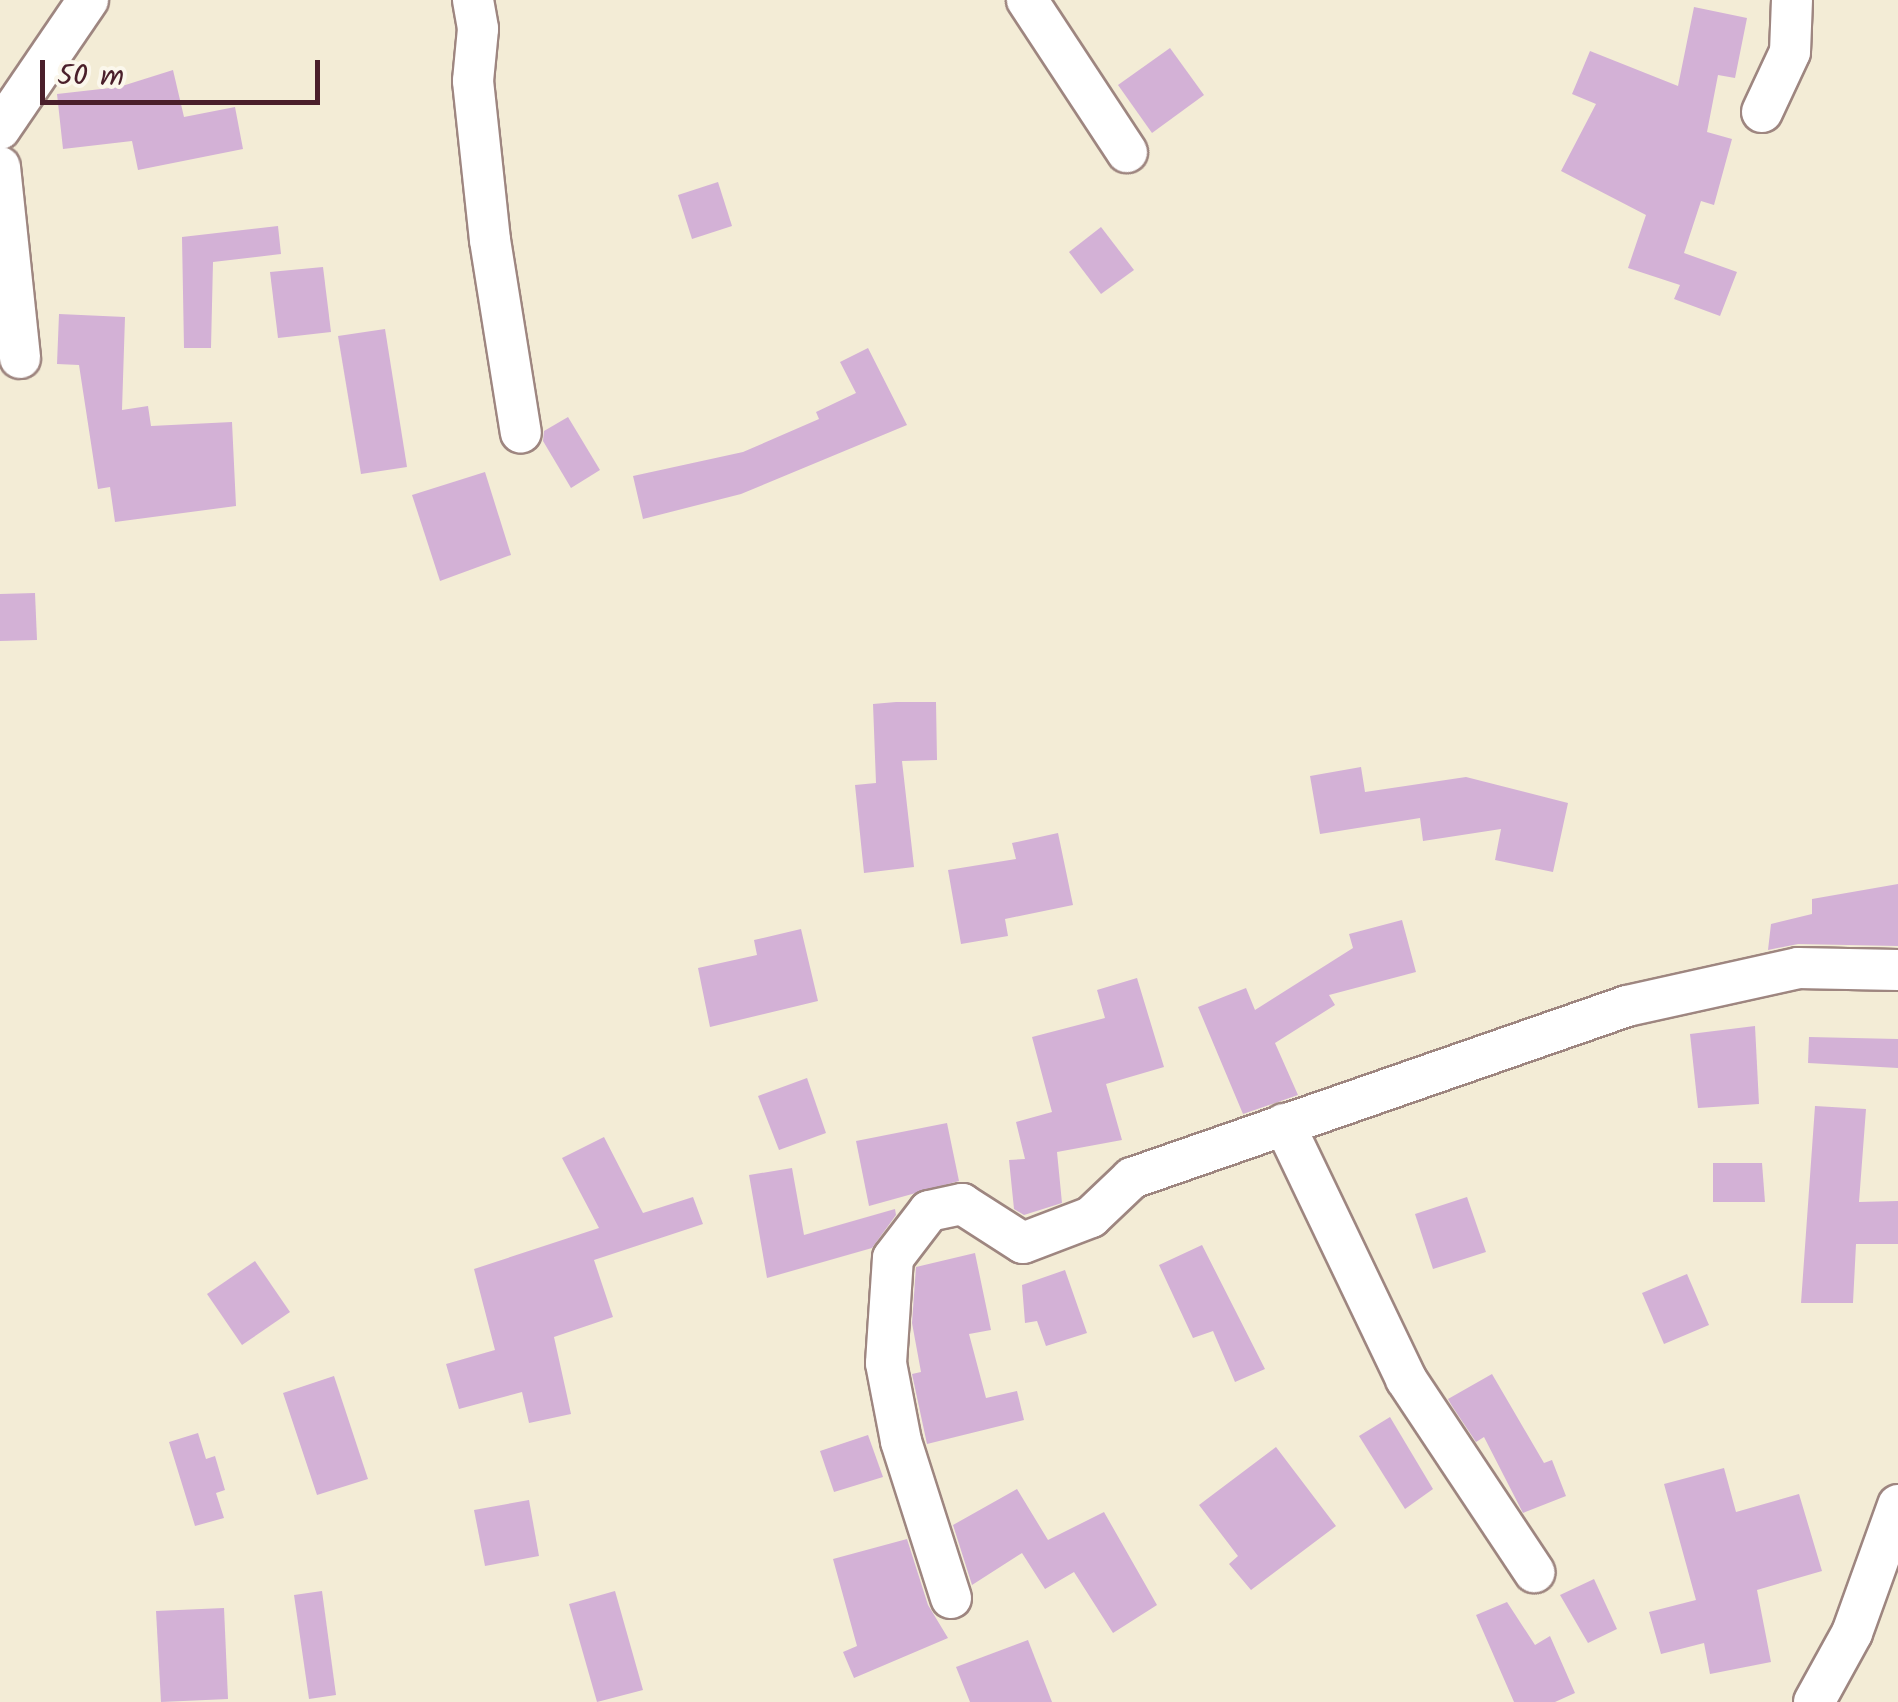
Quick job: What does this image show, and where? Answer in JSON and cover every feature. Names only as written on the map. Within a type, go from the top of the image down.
[{"type":"street","points":[[0,129],[88,0]]},
{"type":"street","points":[[473,0],[478,30],[473,81],[490,240],[521,433]]},
{"type":"street","points":[[1027,0],[1127,152]]},
{"type":"street","points":[[1762,112],[1790,52],[1792,0]]},
{"type":"street","points":[[0,167],[20,358]]},
{"type":"street","points":[[951,1598],[901,1441],[886,1363],[892,1258],[929,1210],[962,1204],[1023,1244],[1091,1218],[1132,1178],[1697,988],[1798,968],[1898,970]]},
{"type":"street","points":[[1284,1124],[1406,1379],[1534,1572]]},
{"type":"street","points":[[1814,1702],[1852,1633],[1898,1505]]},
{"type":"building","points":[[1694,7],[1747,18],[1735,78],[1718,75],[1707,132],[1732,139],[1714,205],[1701,201],[1684,253],[1737,272],[1720,316],[1674,299],[1680,285],[1628,268],[1646,215],[1561,171],[1596,104],[1572,94],[1590,51],[1678,86]]},
{"type":"building","points":[[1170,48],[1204,95],[1152,133],[1118,85]]},
{"type":"building","points":[[173,70],[184,117],[235,107],[243,149],[138,170],[132,141],[63,149],[57,94],[119,87]]},
{"type":"building","points":[[718,182],[732,226],[692,239],[678,195]]},
{"type":"building","points":[[278,226],[281,254],[213,262],[211,348],[184,348],[182,237]]},
{"type":"building","points":[[1101,227],[1134,270],[1101,294],[1069,252]]},
{"type":"building","points":[[323,267],[331,332],[278,338],[270,272]]},
{"type":"building","points":[[59,314],[125,317],[122,410],[148,406],[151,426],[232,422],[236,506],[115,522],[110,487],[98,489],[79,365],[57,364]]},
{"type":"building","points":[[385,329],[407,467],[361,474],[338,336]]},
{"type":"building","points":[[868,348],[907,425],[741,494],[643,519],[633,476],[743,452],[819,419],[816,412],[856,393],[840,362]]},
{"type":"building","points":[[568,417],[600,470],[571,488],[543,441],[544,431]]},
{"type":"building","points":[[485,472],[511,555],[440,581],[412,495]]},
{"type":"building","points":[[35,593],[37,640],[0,641],[0,594]]},
{"type":"building","points":[[936,702],[937,760],[902,761],[914,867],[864,873],[855,785],[876,783],[873,704]]},
{"type":"building","points":[[1361,767],[1365,792],[1466,777],[1568,803],[1553,872],[1495,860],[1501,829],[1423,841],[1420,818],[1320,834],[1310,776]]},
{"type":"building","points":[[1058,833],[1073,905],[1005,919],[1008,936],[961,944],[948,870],[1016,859],[1012,843]]},
{"type":"building","points":[[1898,884],[1898,946],[1798,944],[1768,950],[1771,924],[1812,914],[1812,899]]},
{"type":"building","points":[[1402,920],[1416,972],[1329,995],[1335,1005],[1275,1043],[1298,1095],[1243,1114],[1198,1007],[1246,988],[1255,1010],[1353,948],[1349,934]]},
{"type":"building","points":[[801,929],[818,1001],[710,1027],[698,968],[757,955],[754,940]]},
{"type":"building","points":[[1137,978],[1164,1067],[1106,1084],[1122,1140],[1057,1152],[1062,1203],[1024,1215],[1014,1209],[1009,1160],[1025,1159],[1016,1122],[1052,1112],[1032,1037],[1105,1018],[1097,990]]},
{"type":"building","points":[[1755,1026],[1759,1104],[1698,1108],[1690,1034]]},
{"type":"building","points":[[1809,1037],[1898,1039],[1898,1068],[1808,1063]]},
{"type":"building","points":[[807,1078],[826,1133],[779,1150],[758,1096]]},
{"type":"building","points":[[1815,1106],[1866,1109],[1859,1202],[1898,1201],[1898,1244],[1856,1244],[1853,1303],[1801,1303]]},
{"type":"building","points":[[947,1123],[959,1181],[869,1206],[856,1141]]},
{"type":"building","points":[[604,1137],[643,1213],[693,1197],[703,1224],[594,1260],[613,1317],[554,1337],[571,1414],[529,1423],[522,1392],[459,1409],[446,1364],[495,1350],[474,1269],[599,1228],[562,1158]]},
{"type":"building","points":[[1713,1163],[1762,1163],[1765,1202],[1713,1202]]},
{"type":"building","points":[[792,1168],[804,1235],[895,1209],[896,1215],[872,1248],[767,1278],[749,1175]]},
{"type":"building","points":[[1467,1197],[1486,1252],[1433,1269],[1415,1214]]},
{"type":"building","points":[[1202,1245],[1265,1369],[1235,1382],[1213,1331],[1193,1338],[1159,1265]]},
{"type":"building","points":[[975,1253],[991,1330],[969,1334],[986,1398],[1017,1391],[1024,1420],[927,1444],[912,1374],[921,1372],[912,1323],[916,1267]]},
{"type":"building","points":[[255,1261],[290,1312],[242,1345],[207,1294]]},
{"type":"building","points":[[1065,1270],[1087,1333],[1046,1346],[1037,1321],[1025,1323],[1022,1285]]},
{"type":"building","points":[[1687,1274],[1709,1325],[1664,1344],[1642,1293]]},
{"type":"building","points":[[1492,1374],[1544,1463],[1552,1460],[1566,1496],[1523,1513],[1484,1437],[1476,1442],[1452,1406],[1448,1399]]},
{"type":"building","points":[[334,1376],[368,1479],[317,1495],[283,1393]]},
{"type":"building","points":[[1390,1417],[1433,1489],[1405,1509],[1359,1436]]},
{"type":"building","points":[[198,1433],[206,1459],[215,1456],[225,1490],[216,1493],[224,1518],[195,1526],[169,1442]]},
{"type":"building","points":[[868,1435],[883,1477],[834,1492],[820,1451]]},
{"type":"building","points":[[1276,1447],[1336,1526],[1251,1590],[1229,1564],[1238,1556],[1199,1505]]},
{"type":"building","points":[[1724,1468],[1736,1512],[1799,1494],[1822,1571],[1757,1590],[1771,1662],[1710,1674],[1704,1643],[1661,1654],[1649,1612],[1696,1600],[1664,1484]]},
{"type":"building","points":[[1017,1489],[1048,1540],[1104,1512],[1157,1605],[1113,1633],[1074,1572],[1045,1589],[1022,1553],[972,1585],[953,1525]]},
{"type":"building","points":[[529,1500],[539,1556],[485,1566],[474,1510]]},
{"type":"building","points":[[907,1539],[928,1605],[948,1638],[854,1678],[843,1652],[857,1646],[833,1559]]},
{"type":"building","points":[[1594,1579],[1617,1629],[1588,1643],[1560,1595]]},
{"type":"building","points":[[322,1591],[336,1695],[309,1699],[294,1595]]},
{"type":"building","points":[[615,1591],[643,1690],[597,1702],[569,1604]]},
{"type":"building","points":[[1507,1602],[1535,1645],[1550,1636],[1575,1693],[1555,1702],[1514,1702],[1476,1615]]},
{"type":"building","points":[[224,1608],[228,1699],[161,1702],[156,1611]]},
{"type":"building","points":[[1028,1640],[1052,1702],[970,1702],[956,1667]]}]
